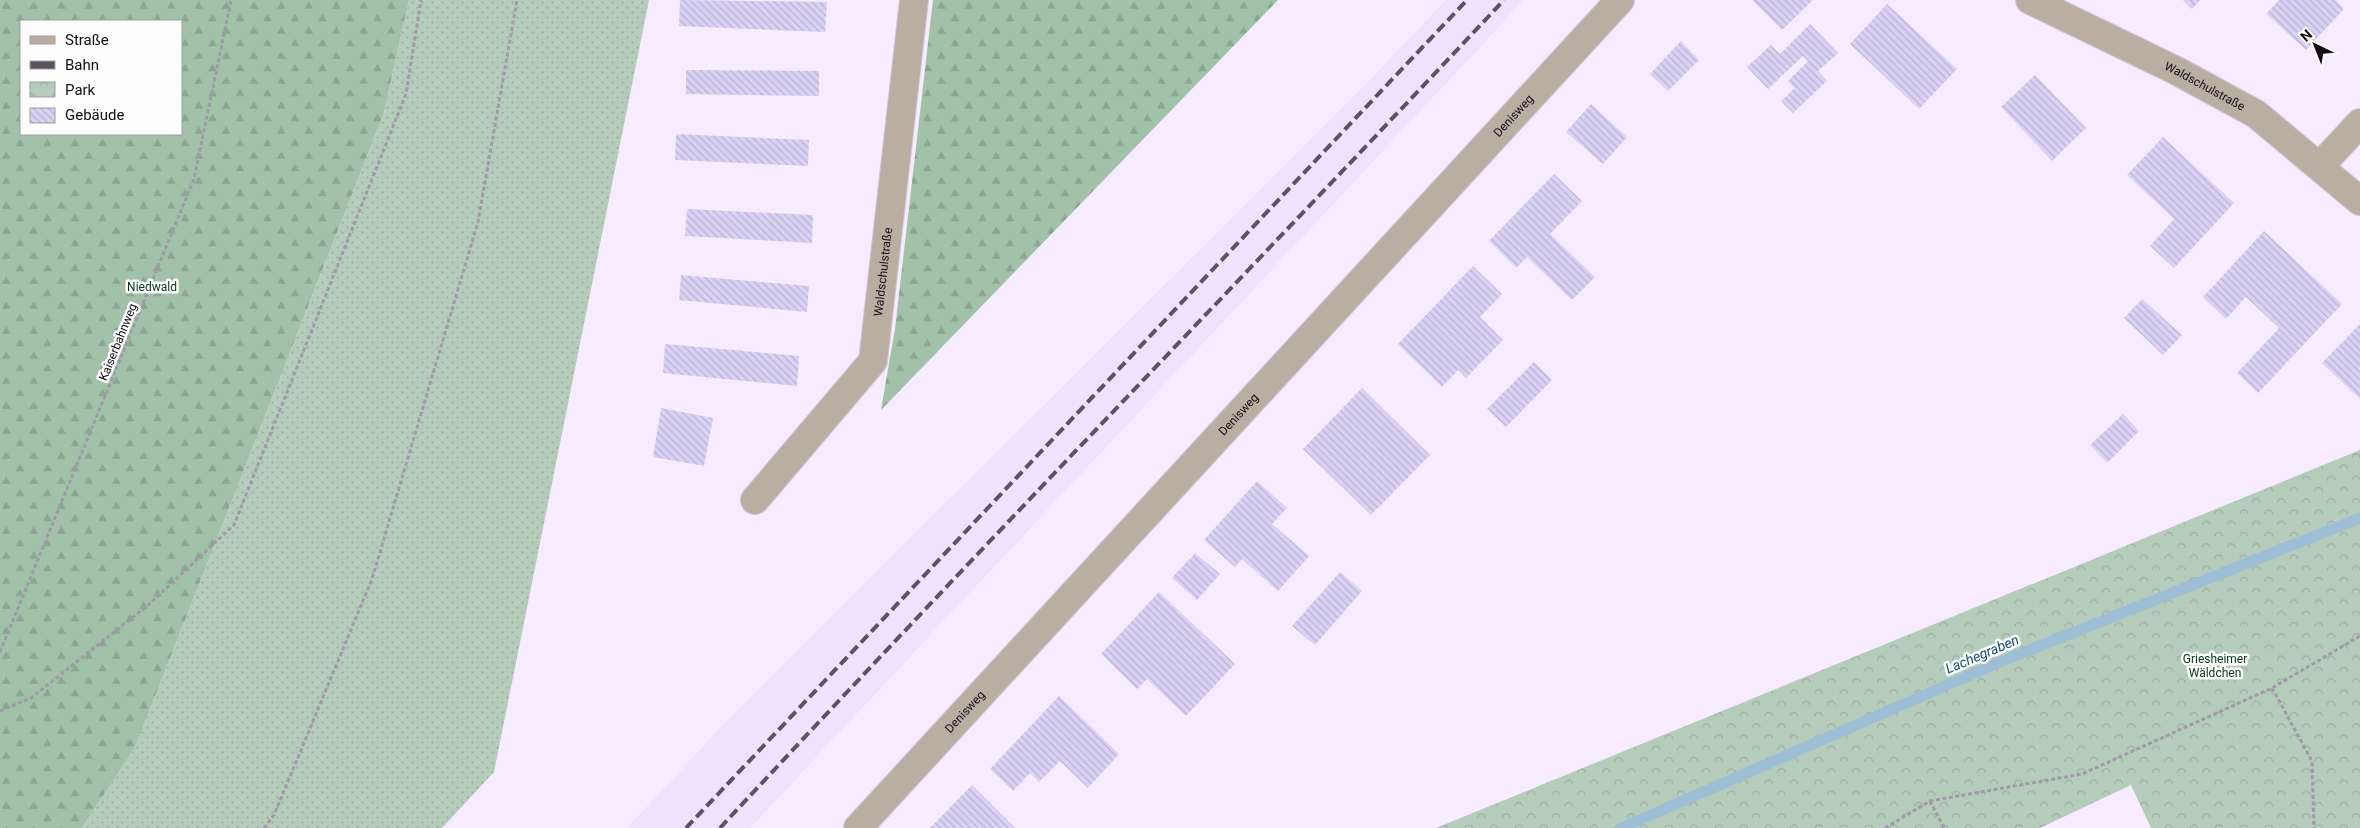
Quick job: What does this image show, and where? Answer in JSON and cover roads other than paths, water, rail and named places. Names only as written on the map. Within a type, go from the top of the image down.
[{"type":"street","name":"Waldschulstraße","points":[[755,500],[873,361],[914,0]]},
{"type":"street","name":"Denisweg","points":[[858,828],[1620,0]]},
{"type":"street","name":"Waldschulstraße","points":[[2030,0],[2177,71],[2256,114],[2320,166],[2360,202]]},
{"type":"street","points":[[2320,166],[2360,123]]},
{"type":"waterway","name":"Lachegraben","points":[[1621,828],[2007,659],[2360,518]]},
{"type":"railway","points":[[686,828],[1467,0]]},
{"type":"railway","points":[[720,828],[1504,0]]},
{"type":"park label","name":"Niedwald","points":[[152,287]]},
{"type":"park label","name":"Griesheimer Wäldchen","points":[[2215,666]]}]
